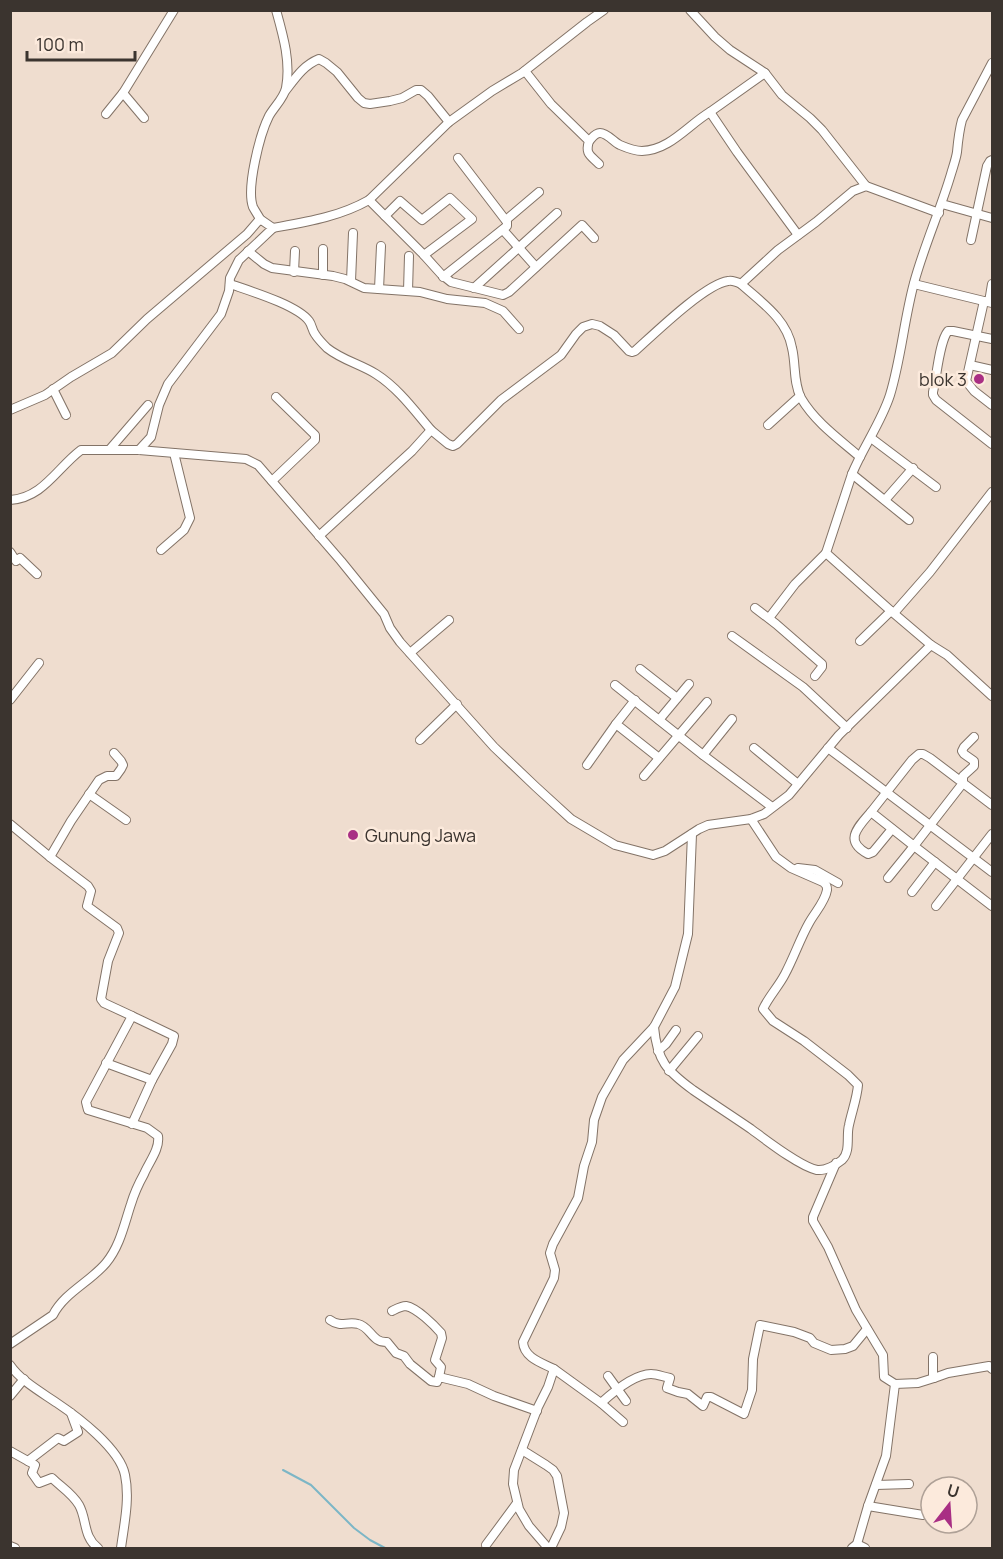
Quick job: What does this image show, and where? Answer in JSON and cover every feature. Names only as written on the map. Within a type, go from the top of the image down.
[{"type":"street","points":[[106,114],[123,93],[174,10]]},
{"type":"street","points":[[276,10],[287,53],[285,91]]},
{"type":"street","points":[[139,450],[151,437],[159,405],[168,384],[220,314],[229,291],[233,270],[248,251],[273,228],[332,216],[353,209],[369,200],[449,122],[525,71],[604,10]]},
{"type":"street","points":[[690,10],[730,50],[765,73],[782,95],[822,130],[866,186],[940,209],[993,218]]},
{"type":"street","points":[[273,228],[260,219],[253,206],[251,194],[255,160],[268,119],[285,91],[311,63],[320,59],[326,63],[364,103],[390,101],[421,90],[449,122]]},
{"type":"street","points":[[769,618],[795,584],[826,553],[852,474],[885,408],[893,384],[914,284],[957,153],[962,120],[993,63]]},
{"type":"street","points":[[525,71],[551,104],[589,141]]},
{"type":"street","points":[[599,164],[586,148],[596,134],[601,133],[634,150],[645,151],[657,148],[676,137],[765,73]]},
{"type":"street","points":[[123,93],[144,118]]},
{"type":"street","points":[[710,112],[798,235]]},
{"type":"street","points":[[443,277],[507,226],[506,220],[458,158]]},
{"type":"street","points":[[971,240],[987,166],[993,160]]},
{"type":"street","points":[[741,284],[762,264],[853,191],[866,186]]},
{"type":"street","points":[[506,220],[539,192]]},
{"type":"street","points":[[384,216],[400,201],[422,220],[450,198],[472,219],[424,255]]},
{"type":"street","points":[[369,200],[443,277],[451,282],[503,295],[582,225],[594,238]]},
{"type":"street","points":[[474,288],[556,213]]},
{"type":"street","points":[[10,410],[45,395],[112,353],[147,319],[247,234],[260,219]]},
{"type":"street","points":[[503,230],[536,267]]},
{"type":"street","points":[[351,281],[353,233]]},
{"type":"street","points":[[379,289],[381,246]]},
{"type":"street","points":[[323,249],[323,275]]},
{"type":"street","points":[[248,251],[273,268],[339,277],[364,288],[420,292],[447,299],[485,303],[503,311],[519,329]]},
{"type":"street","points":[[294,272],[295,251]]},
{"type":"street","points":[[408,291],[409,256]]},
{"type":"street","points":[[230,284],[262,294],[303,316],[309,321],[314,333],[325,346],[340,357],[378,375],[409,404],[431,430],[453,446],[501,400],[561,355],[583,327],[592,324],[600,326],[614,335],[632,352],[676,314],[714,286],[728,281],[741,284],[784,324],[792,344],[794,374],[800,396],[816,418],[860,457]]},
{"type":"street","points":[[914,284],[988,302]]},
{"type":"street","points":[[993,284],[966,381],[974,391],[993,405]]},
{"type":"street","points":[[993,339],[948,331],[943,341],[933,395],[993,444]]},
{"type":"street","points":[[970,365],[993,370]]},
{"type":"street","points":[[53,389],[66,416]]},
{"type":"street","points":[[768,425],[800,396]]},
{"type":"street","points":[[272,481],[315,440],[315,437],[276,397]]},
{"type":"street","points":[[110,449],[148,405]]},
{"type":"street","points":[[319,536],[412,451],[431,430]]},
{"type":"street","points":[[871,438],[936,487]]},
{"type":"street","points":[[10,500],[20,499],[41,489],[81,450],[110,449],[189,453],[246,459],[258,465],[309,522],[384,614],[390,628],[410,653],[494,747],[571,819],[615,845],[653,855],[665,851],[708,825],[751,819],[764,814],[789,795],[828,748],[931,645]]},
{"type":"street","points":[[161,550],[184,530],[190,518],[174,453]]},
{"type":"street","points":[[885,500],[913,468]]},
{"type":"street","points":[[852,474],[909,520]]},
{"type":"street","points":[[860,641],[892,612],[930,572],[993,492]]},
{"type":"street","points":[[10,552],[16,561],[20,558],[37,574]]},
{"type":"street","points":[[826,553],[892,612],[931,645],[947,655],[993,696]]},
{"type":"street","points":[[755,608],[822,664],[815,676]]},
{"type":"street","points":[[410,653],[449,620]]},
{"type":"street","points":[[732,636],[803,687],[847,728]]},
{"type":"street","points":[[10,700],[39,663]]},
{"type":"street","points":[[640,669],[677,699]]},
{"type":"street","points":[[659,720],[689,684]]},
{"type":"street","points":[[615,685],[772,807]]},
{"type":"street","points":[[587,765],[635,700]]},
{"type":"street","points":[[644,776],[707,702]]},
{"type":"street","points":[[420,740],[457,704]]},
{"type":"street","points":[[703,755],[732,719]]},
{"type":"street","points":[[616,724],[660,758]]},
{"type":"street","points":[[888,878],[963,783],[963,776],[975,763],[962,751],[974,737]]},
{"type":"street","points":[[754,748],[798,784]]},
{"type":"street","points":[[828,748],[993,872]]},
{"type":"street","points":[[50,857],[99,780],[107,776],[116,776],[121,769],[123,765],[114,753]]},
{"type":"street","points":[[892,829],[873,852],[868,854],[861,851],[855,844],[855,830],[919,754],[930,758],[993,805]]},
{"type":"street","points":[[89,794],[126,820]]},
{"type":"street","points":[[871,812],[993,906]]},
{"type":"street","points":[[654,1027],[662,1061],[669,1071],[693,1090],[782,1151],[810,1167],[819,1170],[826,1169],[843,1159],[847,1151],[847,1134],[858,1085],[804,1041],[773,1021],[763,1009],[785,975],[799,941],[819,907],[827,888],[826,884],[791,868],[776,857],[751,819]]},
{"type":"street","points":[[10,824],[88,886],[91,891],[87,906],[117,928],[119,933],[108,961],[101,999],[104,1003],[174,1036],[132,1124]]},
{"type":"street","points":[[623,1422],[554,1369],[528,1355],[523,1342],[554,1278],[555,1270],[550,1253],[552,1244],[578,1198],[594,1120],[602,1096],[623,1060],[654,1027],[675,987],[688,934],[692,834]]},
{"type":"street","points":[[936,906],[993,834]]},
{"type":"street","points":[[912,892],[935,862]]},
{"type":"street","points":[[791,868],[815,870],[838,883]]},
{"type":"street","points":[[10,1344],[53,1315],[72,1293],[105,1264],[120,1239],[131,1203],[159,1144],[158,1136],[147,1128],[88,1110],[86,1107],[86,1102],[132,1016]]},
{"type":"street","points":[[658,1051],[676,1030]]},
{"type":"street","points":[[669,1071],[698,1036]]},
{"type":"street","points":[[106,1063],[152,1080]]},
{"type":"street","points":[[836,1163],[813,1221],[828,1247],[856,1310],[883,1355],[884,1377],[895,1384],[918,1383],[965,1369],[989,1366],[993,1369]]},
{"type":"street","points":[[330,1320],[335,1324],[358,1324],[364,1327],[377,1341],[387,1342],[396,1353],[407,1359],[431,1381],[437,1382],[441,1366],[435,1360],[442,1338],[441,1333],[422,1315],[406,1306],[392,1311]]},
{"type":"street","points":[[601,1403],[618,1388],[650,1374],[670,1378],[667,1388],[688,1394],[703,1406],[707,1397],[711,1397],[744,1414],[752,1390],[754,1352],[760,1324],[794,1332],[831,1350],[853,1346],[867,1329]]},
{"type":"street","points":[[933,1357],[934,1378]]},
{"type":"street","points":[[10,1365],[34,1388],[86,1425],[113,1452],[125,1472],[127,1501],[121,1548]]},
{"type":"street","points":[[522,1450],[553,1470],[557,1476],[564,1513],[561,1527],[550,1548],[529,1526],[517,1503],[513,1484],[514,1470],[554,1369]]},
{"type":"street","points":[[608,1376],[626,1401]]},
{"type":"street","points":[[440,1377],[468,1384],[537,1411]]},
{"type":"street","points":[[10,1396],[24,1378]]},
{"type":"street","points":[[865,1548],[855,1546],[886,1456],[895,1384]]},
{"type":"street","points":[[28,1461],[58,1438],[64,1442],[78,1431],[70,1412]]},
{"type":"street","points":[[10,1451],[35,1465],[32,1473],[39,1483],[52,1478],[72,1494],[84,1516],[88,1536],[93,1545],[98,1548]]},
{"type":"street","points":[[876,1485],[909,1484]]},
{"type":"street","points":[[486,1545],[517,1503]]},
{"type":"street","points":[[868,1506],[919,1514]]},
{"type":"street","points":[[10,1546],[15,1548]]},
{"type":"waterway","points":[[283,1470],[311,1485],[354,1528],[385,1548]]},
{"type":"place","name":"blok 3","points":[[979,379]]},
{"type":"place","name":"Gunung Jawa","points":[[353,835]]}]
